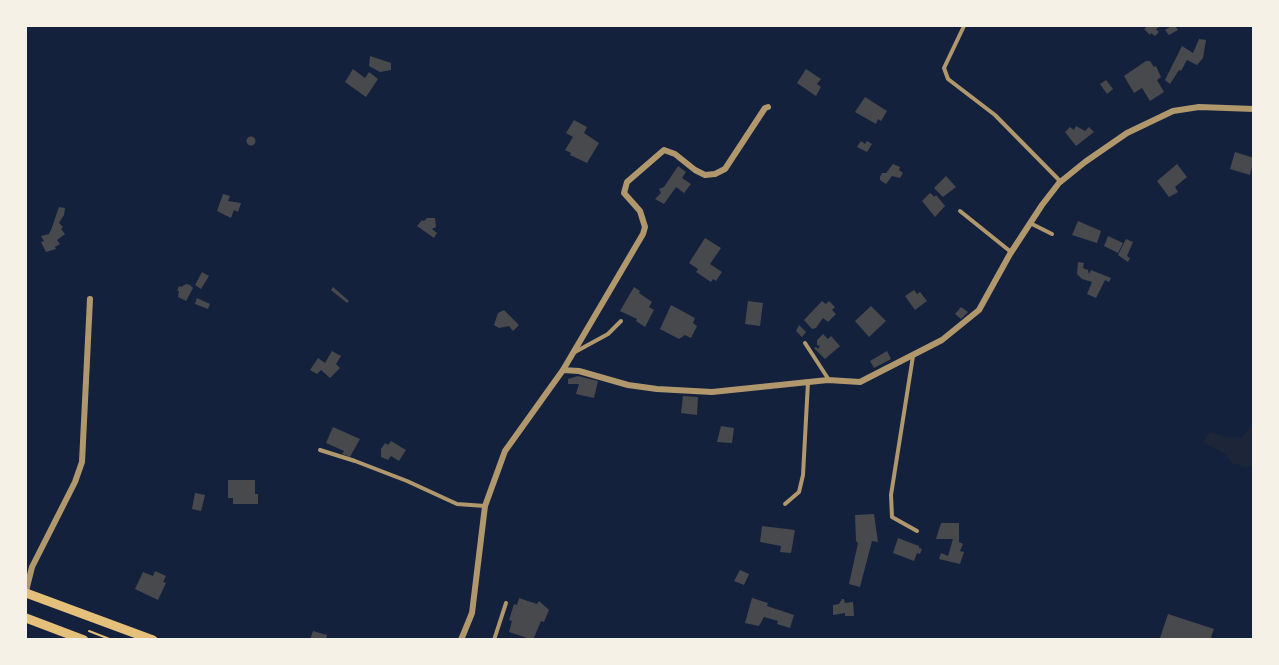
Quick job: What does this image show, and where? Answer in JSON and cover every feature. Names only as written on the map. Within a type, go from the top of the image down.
[{"type":"main road","points":[[26,592],[153,639]]},
{"type":"main road","points":[[26,618],[84,639]]},
{"type":"street","points":[[461,639],[472,613],[485,506],[505,451],[563,369],[643,234],[645,227],[640,211],[624,193],[627,182],[664,150],[675,154],[705,175],[715,174],[725,169],[768,106]]},
{"type":"street","points":[[563,369],[579,371],[628,385],[679,391],[712,392],[829,380],[860,381],[942,340],[979,310],[1011,252],[1042,205],[1061,182],[1127,133],[1173,111],[1199,107],[1254,109]]},
{"type":"street","points":[[26,592],[32,567],[75,482],[82,462],[90,299]]},
{"type":"lane","points":[[964,26],[945,68],[948,79],[995,116],[1061,182]]},
{"type":"lane","points":[[960,211],[1011,252]]},
{"type":"lane","points":[[1030,223],[1052,234]]},
{"type":"lane","points":[[571,355],[608,334],[621,321]]},
{"type":"lane","points":[[805,343],[829,380]]},
{"type":"lane","points":[[913,355],[891,495],[892,517],[917,531]]},
{"type":"lane","points":[[785,504],[799,492],[803,475],[808,382]]},
{"type":"lane","points":[[320,450],[355,460],[457,504],[485,506]]},
{"type":"lane","points":[[494,639],[506,603]]},
{"type":"shaded area","points":[[1253,422],[1253,465],[1246,467],[1232,463],[1225,454],[1203,442],[1210,432],[1242,438]]},
{"type":"building","points":[[1148,26],[1159,27],[1156,29],[1159,32],[1155,36],[1151,33],[1150,35],[1144,29]]},
{"type":"building","points":[[1175,26],[1178,30],[1169,35],[1165,30]]},
{"type":"building","points":[[1199,39],[1206,40],[1203,58],[1197,65],[1187,60],[1170,84],[1165,80],[1182,46],[1193,53]]},
{"type":"building","points":[[370,56],[391,63],[391,70],[380,72],[369,66]]},
{"type":"building","points":[[1146,61],[1156,66],[1161,77],[1157,80],[1164,92],[1150,101],[1142,88],[1134,93],[1124,76]]},
{"type":"building","points":[[353,69],[365,78],[369,72],[378,79],[366,97],[345,82]]},
{"type":"building","points":[[806,69],[821,79],[817,84],[821,87],[816,96],[797,83]]},
{"type":"building","points":[[1106,80],[1113,89],[1107,94],[1100,84]]},
{"type":"building","points":[[865,97],[887,111],[881,121],[878,119],[876,124],[855,112]]},
{"type":"building","points":[[574,120],[587,127],[584,133],[599,143],[587,163],[565,150],[573,137],[566,133]]},
{"type":"building","points":[[1076,126],[1085,131],[1089,127],[1094,132],[1076,146],[1065,132],[1070,127],[1074,130]]},
{"type":"building","points":[[251,137],[255,141],[251,145],[247,141]]},
{"type":"building","points":[[861,141],[865,144],[867,141],[872,144],[867,152],[857,147]]},
{"type":"building","points":[[1235,152],[1254,158],[1250,175],[1230,169]]},
{"type":"building","points":[[893,164],[900,167],[899,170],[903,173],[900,178],[892,176],[886,184],[880,180],[880,177]]},
{"type":"building","points":[[1177,164],[1187,177],[1175,187],[1178,192],[1169,197],[1157,181]]},
{"type":"building","points":[[678,166],[686,172],[682,178],[691,184],[684,193],[676,187],[664,204],[655,199],[661,193],[659,189],[664,187]]},
{"type":"building","points":[[946,176],[956,187],[943,197],[934,188]]},
{"type":"building","points":[[930,193],[935,197],[936,195],[945,206],[935,217],[922,201]]},
{"type":"building","points":[[223,194],[230,196],[228,201],[241,203],[238,212],[234,210],[231,218],[217,211]]},
{"type":"building","points":[[59,207],[65,208],[59,223],[65,234],[57,240],[60,244],[55,247],[56,249],[46,252],[41,236],[49,234]]},
{"type":"building","points":[[427,218],[435,218],[436,227],[432,229],[437,233],[434,238],[417,226]]},
{"type":"building","points":[[1078,221],[1101,231],[1097,243],[1072,235]]},
{"type":"building","points":[[1108,236],[1123,243],[1118,253],[1104,246]]},
{"type":"building","points":[[705,238],[721,248],[710,264],[722,272],[716,281],[713,279],[711,282],[696,272],[698,269],[689,263]]},
{"type":"building","points":[[1126,239],[1133,242],[1127,256],[1130,258],[1128,262],[1118,255]]},
{"type":"building","points":[[1078,262],[1084,263],[1083,268],[1088,270],[1089,274],[1091,270],[1111,278],[1109,282],[1105,280],[1096,298],[1087,294],[1092,282],[1082,279],[1077,274]]},
{"type":"building","points":[[202,272],[209,276],[201,289],[195,285]]},
{"type":"building","points":[[186,284],[193,288],[186,301],[178,297],[179,291],[177,291],[179,286]]},
{"type":"building","points":[[333,287],[349,301],[347,303],[331,290]]},
{"type":"building","points":[[634,287],[652,302],[649,307],[654,310],[645,327],[636,321],[637,319],[620,311]]},
{"type":"building","points":[[914,290],[917,294],[920,292],[927,301],[915,310],[905,296]]},
{"type":"building","points":[[197,298],[210,304],[208,309],[195,304]]},
{"type":"building","points":[[748,301],[763,303],[760,326],[745,324]]},
{"type":"building","points":[[822,301],[826,304],[829,301],[835,307],[832,310],[836,314],[828,322],[823,318],[816,328],[812,329],[804,320]]},
{"type":"building","points":[[671,305],[695,318],[693,323],[697,326],[691,338],[685,335],[679,339],[660,329]]},
{"type":"building","points":[[871,306],[886,321],[869,337],[855,321]]},
{"type":"building","points":[[961,307],[968,312],[961,319],[955,314]]},
{"type":"building","points":[[504,310],[519,325],[513,331],[509,326],[499,328],[494,325],[498,313]]},
{"type":"building","points":[[799,325],[806,332],[802,337],[796,331]]},
{"type":"building","points":[[823,334],[828,339],[831,336],[840,346],[825,359],[814,348],[818,349],[820,346],[817,345],[817,340]]},
{"type":"building","points":[[332,351],[341,356],[336,364],[340,368],[330,378],[321,370],[317,374],[310,370],[318,358],[325,363]]},
{"type":"building","points":[[887,351],[891,359],[874,368],[870,361]]},
{"type":"building","points":[[578,376],[598,381],[594,398],[576,394],[579,384],[568,384],[568,379]]},
{"type":"building","points":[[683,396],[698,397],[697,415],[681,413]]},
{"type":"building","points":[[721,426],[734,428],[732,443],[717,442]]},
{"type":"building","points":[[333,427],[360,439],[350,457],[342,454],[344,451],[326,443]]},
{"type":"building","points":[[391,441],[406,450],[399,461],[391,456],[388,460],[381,457],[381,449],[385,443],[388,445]]},
{"type":"building","points":[[228,480],[255,480],[258,504],[233,504],[233,498],[228,498]]},
{"type":"building","points":[[195,493],[205,495],[201,511],[192,509]]},
{"type":"building","points":[[874,514],[878,542],[872,541],[860,587],[849,584],[858,543],[855,515]]},
{"type":"building","points":[[941,523],[959,523],[959,542],[963,544],[960,551],[964,552],[960,564],[939,559],[941,553],[948,556],[953,539],[936,539]]},
{"type":"building","points":[[762,526],[795,530],[791,553],[780,552],[781,546],[760,542]]},
{"type":"building","points":[[898,538],[922,549],[920,554],[917,553],[914,561],[893,553]]},
{"type":"building","points":[[740,570],[749,574],[744,585],[734,581]]},
{"type":"building","points":[[155,571],[166,576],[163,582],[166,583],[158,600],[135,589],[143,572],[153,576]]},
{"type":"building","points":[[519,598],[537,604],[539,601],[549,610],[544,622],[541,621],[533,640],[509,632],[512,621],[509,620],[514,604],[517,605]]},
{"type":"building","points":[[752,598],[794,615],[790,628],[764,617],[759,626],[745,623]]},
{"type":"building","points":[[842,599],[845,603],[853,602],[854,616],[845,616],[845,613],[833,615],[833,605],[839,604]]},
{"type":"building","points":[[1168,614],[1214,629],[1211,637],[1216,640],[1160,638]]},
{"type":"building","points":[[313,631],[327,635],[326,640],[310,640]]}]
